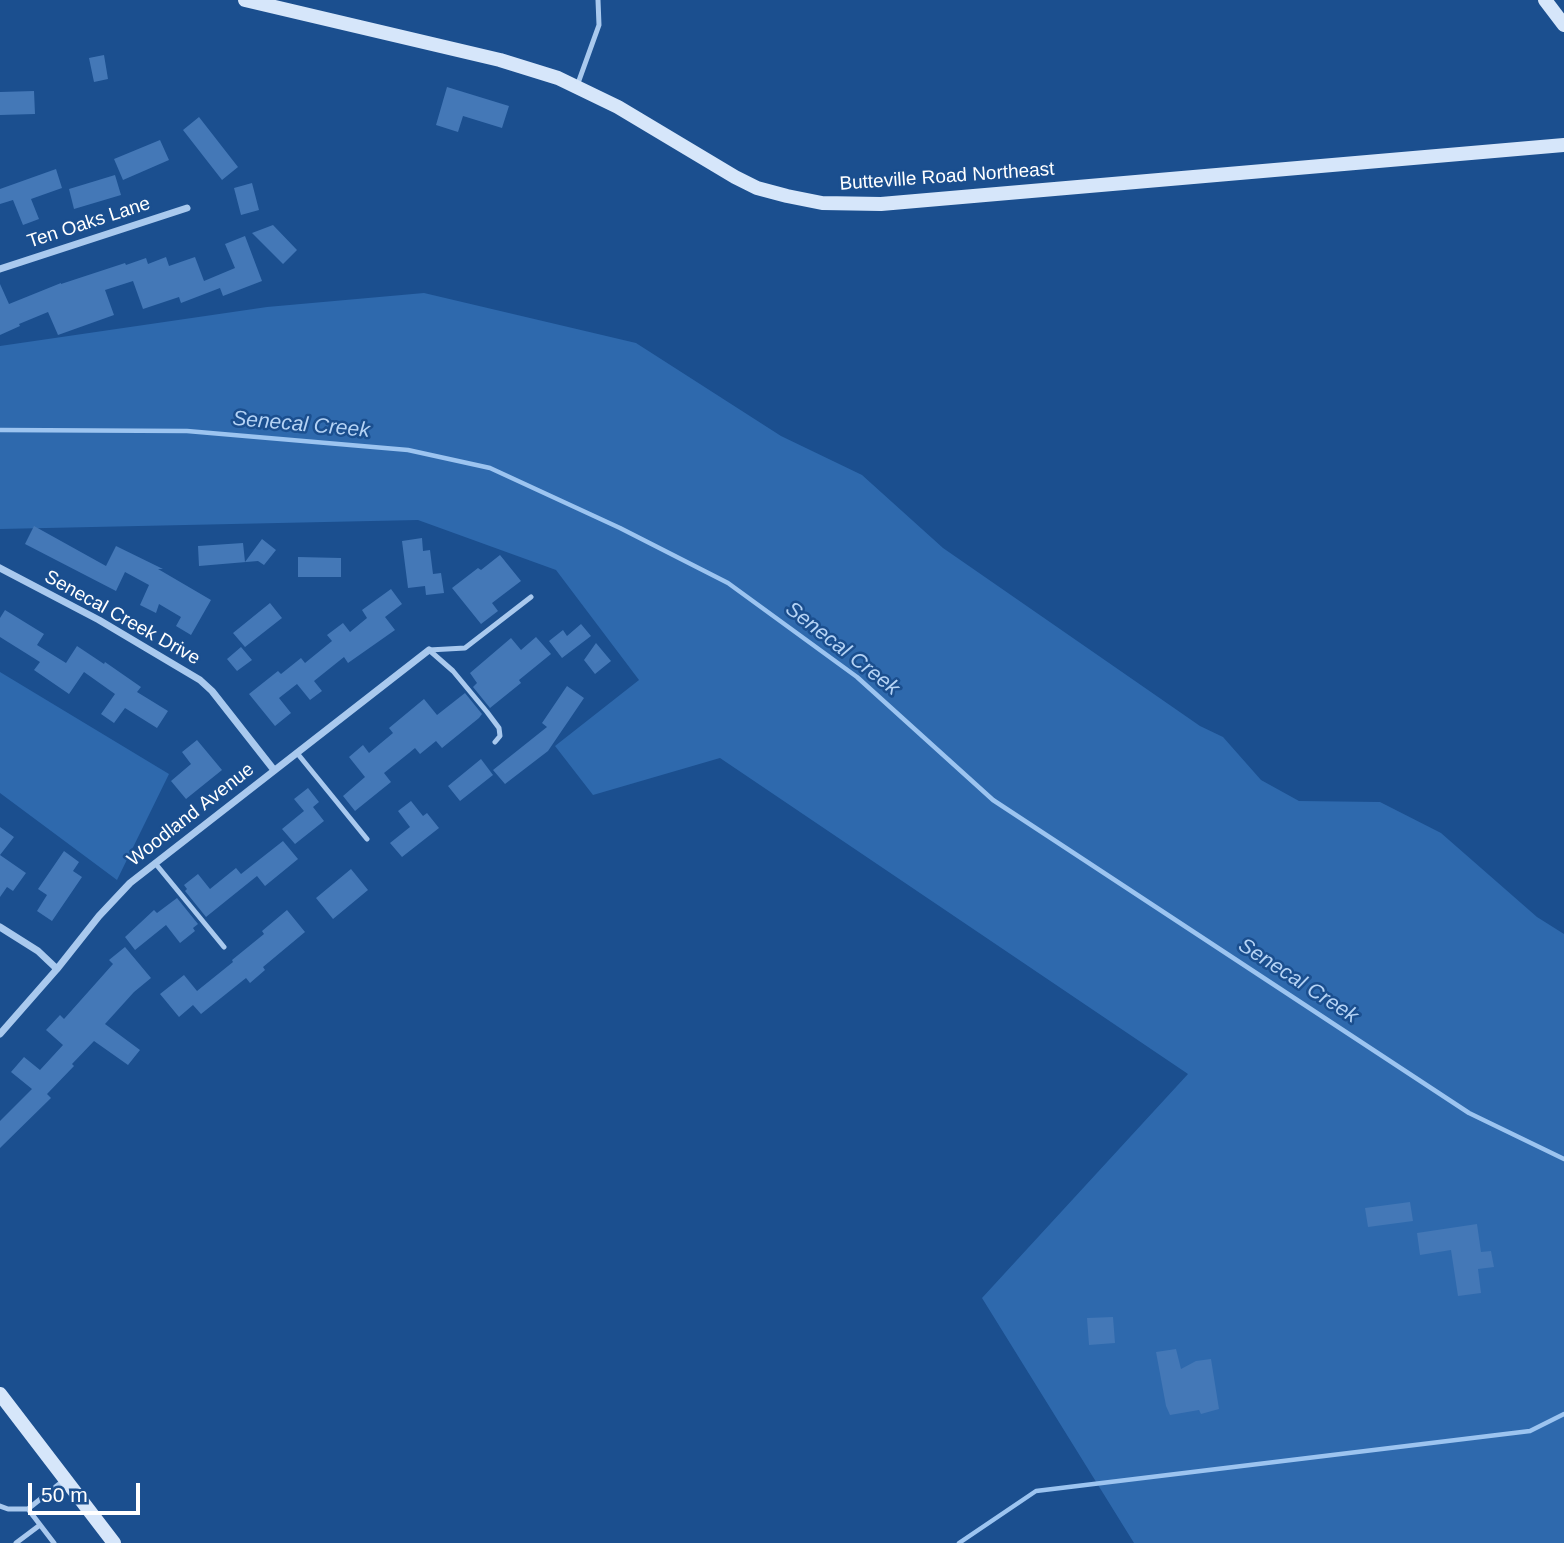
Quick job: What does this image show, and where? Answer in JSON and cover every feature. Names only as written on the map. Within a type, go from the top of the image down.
[{"type":"main road","name":"Butteville Road Northeast","points":[[245,0],[500,60],[577,86],[757,188],[787,197],[848,205],[925,201],[1564,145]]},
{"type":"main road","points":[[1545,0],[1564,25]]},
{"type":"main road","points":[[0,1394],[114,1543]]},
{"type":"street","name":"Ten Oaks Lane","points":[[0,269],[187,208]]},
{"type":"street","name":"Senecal Creek Drive","points":[[0,568],[99,620],[200,680],[212,691],[274,770]]},
{"type":"street","name":"Woodland Avenue","points":[[0,1034],[117,896],[155,863],[429,650]]},
{"type":"street","points":[[0,928],[38,951],[57,969]]},
{"type":"lane","points":[[577,86],[599,25],[598,0]]},
{"type":"lane","points":[[429,650],[465,648],[531,597]]},
{"type":"lane","points":[[429,650],[453,671],[499,728],[500,736],[495,742]]},
{"type":"lane","points":[[297,752],[367,839]]},
{"type":"lane","points":[[155,863],[224,947]]},
{"type":"lane","points":[[0,1506],[8,1509],[28,1509],[65,1479]]},
{"type":"lane","points":[[28,1509],[54,1543]]},
{"type":"lane","points":[[16,1543],[40,1525]]},
{"type":"shaded area","points":[[424,293],[636,343],[781,436],[862,475],[943,548],[1200,726],[1223,737],[1261,780],[1299,801],[1380,802],[1441,833],[1537,917],[1564,934],[1564,1543],[1134,1543],[982,1298],[1188,1074],[720,758],[593,795],[555,746],[639,680],[556,570],[418,520],[0,529],[0,346],[267,307]]},
{"type":"shaded area","points":[[0,672],[169,774],[117,880],[0,793]]},
{"type":"building","points":[[104,55],[108,79],[94,82],[89,58]]},
{"type":"building","points":[[447,87],[509,106],[502,128],[463,116],[458,132],[436,125]]},
{"type":"building","points":[[34,91],[35,114],[0,115],[0,92]]},
{"type":"building","points":[[199,117],[238,167],[222,180],[183,130]]},
{"type":"building","points":[[160,140],[169,160],[123,180],[114,159]]},
{"type":"building","points":[[56,169],[62,188],[31,199],[39,219],[23,225],[13,200],[0,204],[0,189]]},
{"type":"building","points":[[115,175],[121,195],[74,209],[69,189]]},
{"type":"building","points":[[252,183],[259,210],[241,215],[234,188]]},
{"type":"building","points":[[273,225],[297,250],[283,264],[252,233]]},
{"type":"building","points":[[245,236],[262,281],[223,296],[220,288],[181,303],[179,297],[143,309],[133,281],[105,290],[114,315],[58,335],[48,312],[0,335],[0,284],[9,304],[61,283],[125,263],[126,265],[146,258],[148,264],[166,257],[169,266],[195,257],[204,281],[235,268],[225,244]]},
{"type":"building","points":[[34,526],[106,566],[116,546],[163,569],[158,569],[211,600],[191,635],[176,626],[181,617],[159,604],[156,613],[140,605],[149,585],[125,572],[116,591],[25,544]]},
{"type":"building","points":[[422,538],[423,551],[430,550],[433,574],[441,573],[444,593],[426,595],[425,586],[408,588],[402,541]]},
{"type":"building","points":[[262,539],[276,550],[264,565],[258,561],[199,566],[198,546],[243,543],[245,562]]},
{"type":"building","points":[[500,555],[521,581],[492,603],[498,611],[481,624],[452,588]]},
{"type":"building","points":[[298,557],[341,558],[341,577],[298,577]]},
{"type":"building","points":[[391,589],[402,604],[385,617],[395,630],[348,663],[344,657],[314,681],[322,691],[310,700],[297,684],[279,698],[291,713],[275,726],[249,694],[278,671],[281,674],[301,658],[305,663],[332,641],[327,635],[343,623],[350,632],[367,618],[362,610]]},
{"type":"building","points":[[270,603],[282,618],[245,647],[233,633]]},
{"type":"building","points":[[5,610],[44,634],[37,645],[66,663],[77,646],[141,687],[137,692],[168,711],[157,728],[125,708],[114,723],[101,714],[115,694],[84,672],[69,694],[34,670],[40,662],[0,637],[0,618]]},
{"type":"building","points":[[581,624],[591,636],[562,658],[549,641],[563,630],[567,636]]},
{"type":"building","points":[[536,637],[551,654],[490,708],[473,687],[477,683],[470,673],[511,638],[521,650]]},
{"type":"building","points":[[596,643],[611,661],[595,674],[584,660]]},
{"type":"building","points":[[241,647],[252,660],[237,671],[227,659]]},
{"type":"building","points":[[567,686],[584,698],[548,751],[505,784],[493,770],[547,727],[542,723]]},
{"type":"building","points":[[465,693],[482,714],[479,718],[442,748],[436,741],[420,754],[415,748],[384,773],[391,782],[355,811],[343,796],[365,777],[349,757],[363,745],[369,753],[393,733],[389,728],[424,699],[437,715]]},
{"type":"building","points":[[197,740],[222,770],[186,799],[171,781],[191,764],[182,752]]},
{"type":"building","points":[[481,759],[493,775],[460,801],[448,786]]},
{"type":"building","points":[[308,788],[319,802],[313,807],[324,821],[295,844],[282,829],[304,811],[294,799]]},
{"type":"building","points":[[411,801],[423,816],[427,813],[439,828],[402,857],[390,843],[410,827],[398,811]]},
{"type":"building","points":[[0,827],[14,837],[0,855]]},
{"type":"building","points":[[283,841],[298,859],[265,886],[257,876],[206,917],[185,891],[187,889],[184,885],[198,874],[210,889],[236,868],[241,874]]},
{"type":"building","points":[[64,851],[79,862],[73,871],[82,877],[52,921],[37,911],[47,895],[38,889]]},
{"type":"building","points":[[0,855],[26,873],[13,891],[7,887],[0,897]]},
{"type":"building","points":[[351,869],[368,890],[333,919],[316,898]]},
{"type":"building","points":[[177,898],[198,924],[193,928],[195,931],[180,943],[166,925],[135,950],[125,937],[154,910],[157,913]]},
{"type":"building","points":[[287,910],[305,932],[263,967],[265,970],[250,983],[246,978],[201,1014],[193,1005],[179,1017],[160,994],[184,975],[197,991],[233,962],[232,960],[264,934],[262,931]]},
{"type":"building","points":[[125,947],[151,978],[134,992],[105,1024],[140,1050],[128,1065],[94,1041],[47,1094],[51,1098],[0,1148],[0,1121],[32,1089],[11,1072],[24,1057],[40,1070],[63,1045],[46,1030],[60,1015],[64,1019],[113,964],[109,960]]},
{"type":"building","points":[[1410,1202],[1413,1221],[1368,1227],[1365,1208]]},
{"type":"building","points":[[1477,1224],[1481,1252],[1491,1251],[1494,1267],[1478,1269],[1481,1293],[1458,1296],[1451,1250],[1420,1255],[1417,1233]]},
{"type":"building","points":[[1113,1317],[1115,1343],[1089,1345],[1087,1318]]},
{"type":"building","points":[[1176,1349],[1181,1369],[1196,1361],[1211,1359],[1219,1409],[1201,1414],[1199,1410],[1170,1415],[1156,1352]]},
{"type":"waterway","name":"Senecal Creek","points":[[0,430],[187,431],[408,450],[490,468],[620,528],[728,583],[857,677],[993,800],[1469,1113],[1564,1159]]},
{"type":"waterway","points":[[959,1543],[1036,1491],[1530,1431],[1564,1414]]}]
